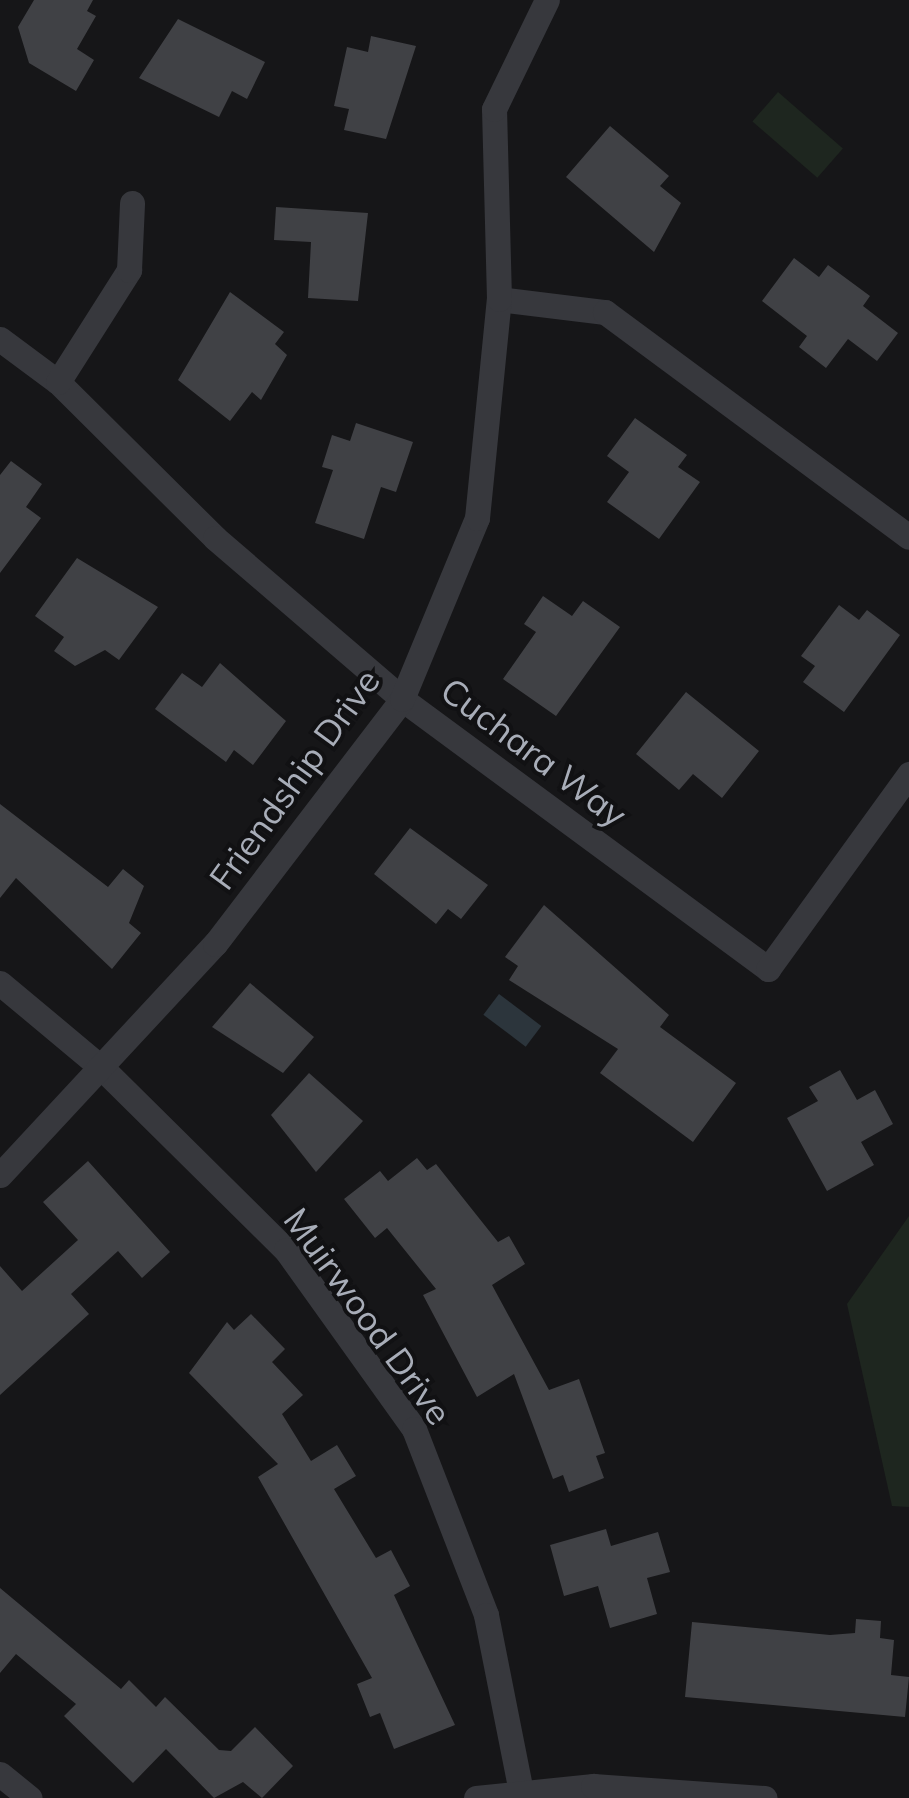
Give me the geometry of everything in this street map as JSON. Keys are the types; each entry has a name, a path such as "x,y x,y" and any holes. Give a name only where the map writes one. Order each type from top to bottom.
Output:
{"street":[{"name":"Friendship Drive","path":"0,1175 104,1070 215,944 402,698 477,518 499,298 494,109 548,0"},
{"path":"58,382 129,270 132,203"},
{"path":"499,298 604,312 909,537"},
{"name":"Cuchara Way","path":"0,340 58,382 215,538 402,698 768,969 909,774"},
{"name":"Muirwood Drive","path":"0,983 104,1070 286,1250 414,1429 486,1615 520,1787"},
{"path":"0,1774 30,1798"},
{"path":"476,1798 520,1787 765,1798"}],"shaded area":[{"path":"778,92 843,148 817,178 752,121"},
{"path":"499,994 541,1026 526,1047 483,1015"},
{"path":"909,1216 909,1507 892,1506 847,1304"}],"building":[{"path":"34,0 93,0 87,11 96,16 77,49 94,60 76,91 29,63 18,27"},
{"path":"178,19 265,62 247,99 232,91 219,117 139,78"},
{"path":"371,36 416,46 386,139 344,130 349,109 334,106 347,47 368,52"},
{"path":"610,126 669,176 660,186 681,203 654,252 566,177"},
{"path":"276,207 368,213 358,301 308,298 311,242 274,240"},
{"path":"794,258 819,277 828,265 870,296 863,306 898,333 877,361 848,339 826,368 799,347 807,336 762,301"},
{"path":"230,292 284,332 275,344 287,355 261,400 252,392 230,421 178,380"},
{"path":"635,418 687,455 678,467 700,482 659,539 607,502 629,472 607,456"},
{"path":"356,423 413,442 396,492 381,487 364,539 315,523 333,470 322,467 332,435 350,441"},
{"path":"11,461 42,484 26,507 41,518 0,573 0,475"},
{"path":"77,558 158,607 119,660 105,650 75,666 54,651 64,637 35,616"},
{"path":"543,596 572,616 583,601 620,627 556,716 503,679 536,632 524,624"},
{"path":"839,605 859,620 867,610 900,635 844,712 803,682 815,666 801,656"},
{"path":"220,663 286,721 253,765 234,750 226,762 155,709 182,673 202,687"},
{"path":"686,692 759,751 722,798 693,774 679,790 636,754"},
{"path":"0,804 108,887 123,869 144,886 129,923 141,933 112,969 16,878 0,898"},
{"path":"410,828 488,885 461,919 448,909 436,924 374,874"},
{"path":"544,905 669,1015 660,1027 736,1083 693,1142 600,1073 618,1049 509,980 518,966 505,957"},
{"path":"250,983 314,1037 283,1073 212,1027"},
{"path":"840,1070 857,1100 875,1090 893,1124 861,1142 874,1165 827,1191 787,1118 818,1101 809,1087"},
{"path":"309,1073 363,1121 316,1172 271,1115"},
{"path":"417,1158 427,1170 436,1164 498,1242 509,1236 525,1264 492,1285 549,1390 579,1379 605,1453 596,1456 604,1478 569,1492 563,1475 553,1479 514,1374 477,1397 423,1295 436,1289 387,1228 375,1238 344,1199 380,1171 388,1181"},
{"path":"88,1161 170,1252 142,1278 118,1251 71,1294 89,1314 0,1395 0,1266 22,1291 78,1240 43,1202"},
{"path":"251,1314 285,1349 272,1362 303,1395 282,1414 311,1461 337,1445 356,1476 334,1489 376,1558 391,1550 410,1586 394,1595 455,1725 394,1749 380,1713 370,1717 357,1684 372,1678 258,1477 278,1464 189,1373 227,1322 234,1330"},
{"path":"606,1529 611,1546 658,1532 670,1572 647,1578 657,1614 610,1628 598,1586 564,1596 550,1545"},
{"path":"0,1588 121,1689 129,1680 156,1707 165,1697 219,1750 231,1751 255,1727 293,1766 262,1798 243,1782 214,1798 166,1749 133,1783 64,1716 76,1704 16,1654 0,1673"},
{"path":"856,1619 881,1621 880,1638 894,1640 891,1675 909,1677 905,1717 685,1697 692,1622 830,1635 855,1633"}]}
